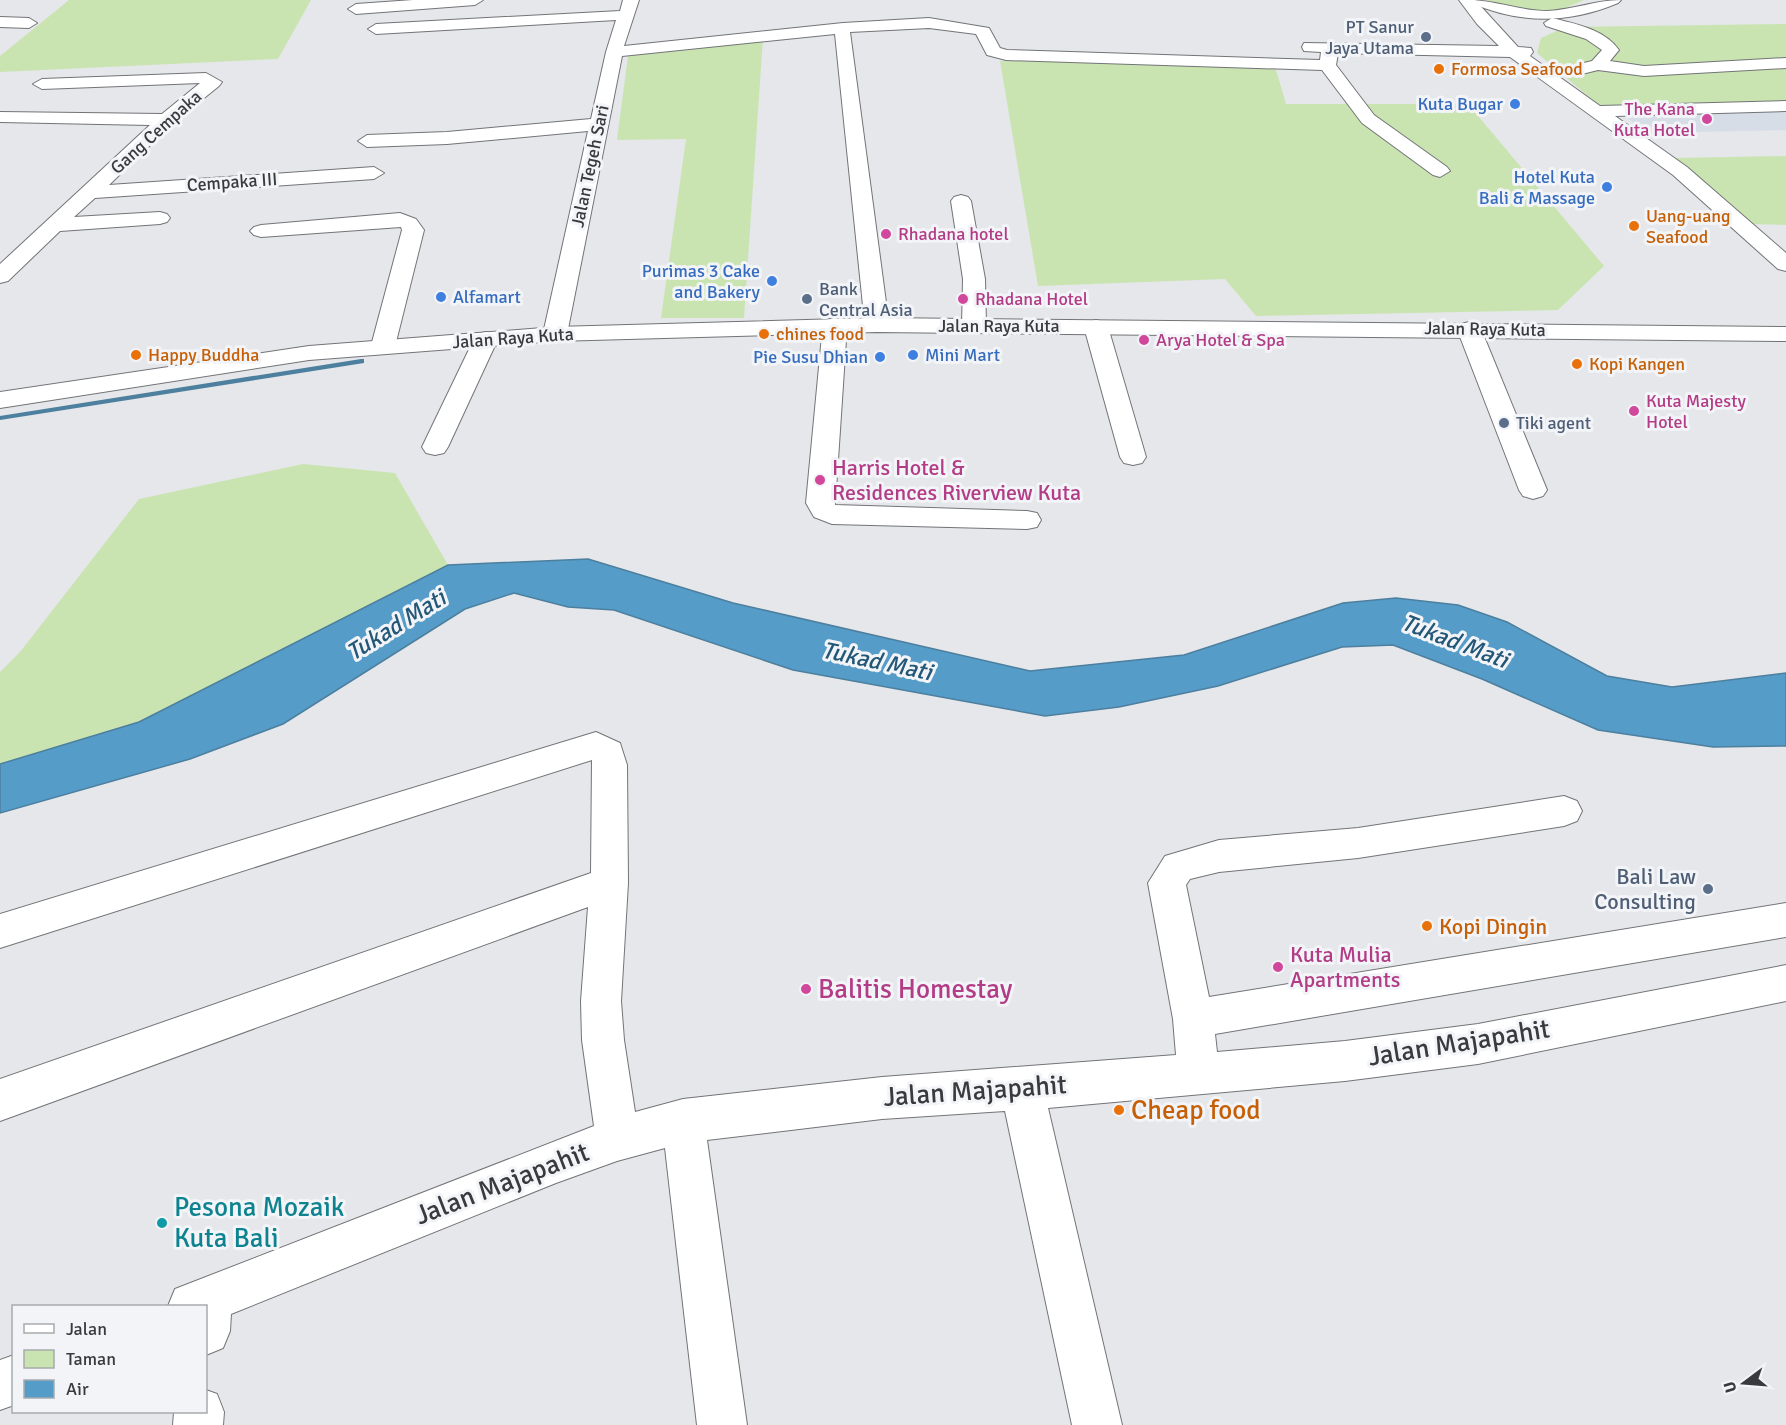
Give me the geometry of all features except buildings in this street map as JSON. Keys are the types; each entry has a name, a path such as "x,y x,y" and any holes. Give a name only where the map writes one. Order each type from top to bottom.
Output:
{"main road":[{"path":"356,9 475,0"},
{"path":"1467,0 1483,21 1520,52 1680,171 1786,264"},
{"path":"1476,0 1526,14 1581,8 1613,0"},
{"path":"376,28 629,8"},
{"name":"Jalan Tegeh Sari","path":"555,334 614,52 629,8"},
{"path":"1520,52 1524,39 1581,8"},
{"path":"0,22 29,23"},
{"path":"614,52 797,31 929,23 983,31 993,51 1006,55 1274,63 1329,56"},
{"path":"1539,29 1589,34 1604,41 1611,50 1598,65"},
{"path":"843,34 878,325"},
{"path":"1140,44 1329,56 1520,52"},
{"path":"1329,56 1368,119 1440,171"},
{"path":"1544,71 1598,65 1644,71 1786,63"},
{"name":"Gang Cempaka","path":"0,276 166,120 212,80 42,84"},
{"path":"1600,111 1786,106"},
{"path":"1624,129 1674,126 1653,109"},
{"path":"0,117 166,120"},
{"path":"367,141 447,138 599,124"},
{"name":"Cempaka III","path":"90,192 374,174"},
{"path":"961,201 974,269 976,299 974,327"},
{"path":"55,225 160,218"},
{"path":"261,231 400,219 409,223 413,230 383,346"},
{"path":"1755,237 1786,236"},
{"path":"835,325 820,503 824,511 832,515 1027,520"},
{"name":"Jalan Raya Kuta","path":"0,400 266,359 383,346 555,334 835,325 1468,329 1786,334"},
{"path":"1096,327 1132,457"},
{"path":"1468,329 1533,490"},
{"path":"435,447 486,339"},
{"path":"0,931 596,745 604,748 610,758 609,883 601,1000 603,1040 617,1139"},
{"path":"1199,1074 1193,1019 1167,883 1178,867 1219,856 1358,843 1564,811"},
{"path":"0,1100 609,883"},
{"path":"1193,1019 1786,920"},
{"name":"Jalan Majapahit","path":"207,1310 556,1161 617,1139 682,1121 882,1098 1199,1074 1478,1044 1786,983"},
{"path":"1022,1089 1097,1425"},
{"path":"682,1121 722,1425"}],"shaded area":[{"name":"The Kana Kuta Hotel","path":"1786,104 1786,130 1645,133 1616,108"}],"green space":[{"path":"69,0 311,0 278,59 0,72 0,56"},
{"path":"1484,0 1584,0 1551,14"},
{"path":"1786,24 1786,104 1602,108 1537,53 1541,38 1565,27"},
{"path":"763,38 744,318 661,318 686,139 617,140 628,56"},
{"path":"1000,61 1274,63 1286,104 1468,104 1604,266 1558,310 1256,316 1225,279 1038,286"},
{"path":"1786,156 1786,225 1748,224 1674,158"},
{"path":"303,464 395,473 448,565 139,722 0,764 0,672 20,652 139,499"}],"water":[{"name":"Tukad Mati","path":"588,559 733,603 1030,671 1184,655 1343,603 1396,598 1458,605 1507,622 1607,676 1672,687 1786,673 1786,746 1713,747 1598,730 1482,679 1393,645 1342,647 1218,686 1119,707 1045,716 793,670 614,610 568,607 514,593 465,609 283,724 190,759 0,813 0,764 139,722 448,565"}],"waterway":[{"path":"0,418 361,361"}],"place":[{"name":"PT Sanur Jaya Utama","path":"1426,37"},
{"name":"Formosa Seafood","path":"1439,69"},
{"name":"Kuta Bugar","path":"1515,104"},
{"name":"The Kana Kuta Hotel","path":"1707,119"},
{"name":"Hotel Kuta Bali & Massage","path":"1607,187"},
{"name":"Uang-uang Seafood","path":"1634,226"},
{"name":"Rhadana hotel","path":"886,234"},
{"name":"Purimas 3 Cake and Bakery","path":"772,281"},
{"name":"Alfamart","path":"441,297"},
{"name":"Bank Central Asia","path":"807,299"},
{"name":"Rhadana Hotel","path":"963,299"},
{"name":"chines food","path":"764,334"},
{"name":"Arya Hotel & Spa","path":"1144,340"},
{"name":"Happy Buddha","path":"136,355"},
{"name":"Mini Mart","path":"913,355"},
{"name":"Pie Susu Dhian","path":"880,357"},
{"name":"Kopi Kangen","path":"1577,364"},
{"name":"Kuta Majesty Hotel","path":"1634,411"},
{"name":"Tiki agent","path":"1504,423"},
{"name":"Harris Hotel & Residences Riverview Kuta","path":"820,480"},
{"name":"Bali Law Consulting","path":"1708,889"},
{"name":"Kopi Dingin","path":"1427,926"},
{"name":"Kuta Mulia Apartments","path":"1278,967"},
{"name":"Balitis Homestay","path":"806,989"},
{"name":"Cheap food","path":"1119,1110"},
{"name":"Pesona Mozaik Kuta Bali","path":"162,1223"}]}
